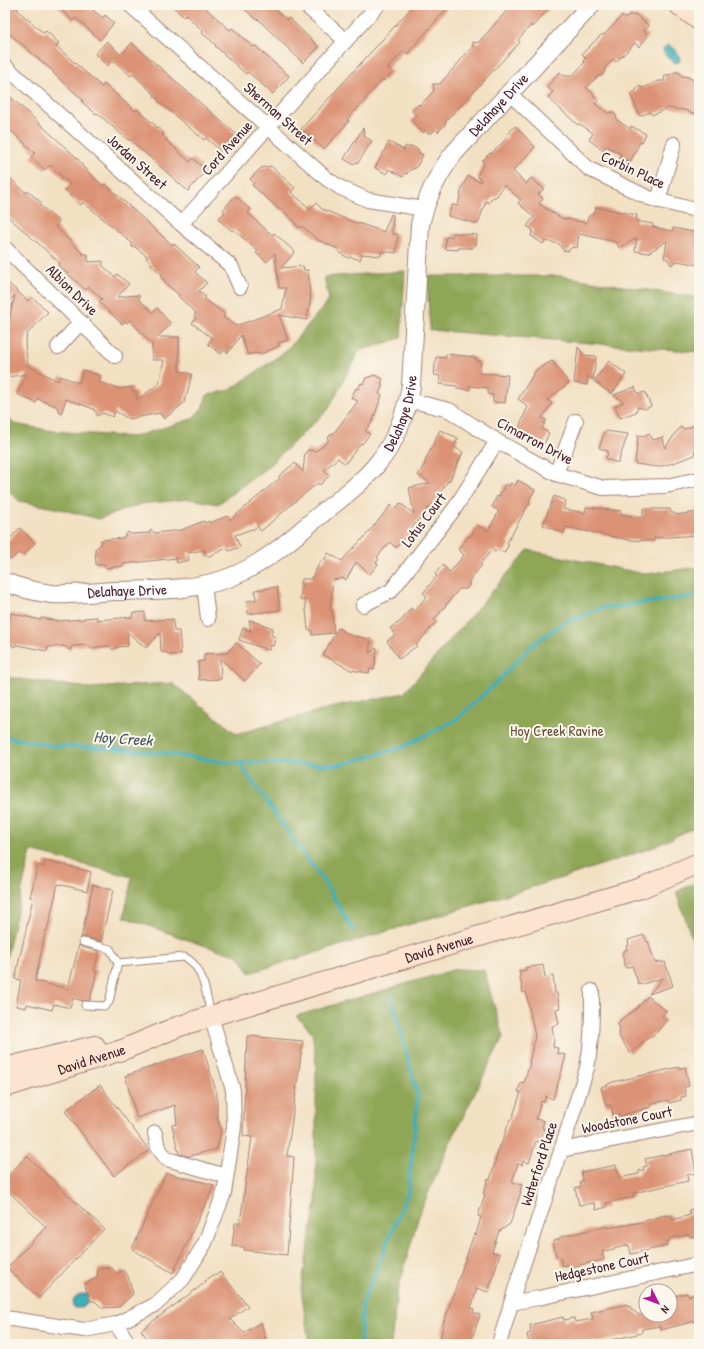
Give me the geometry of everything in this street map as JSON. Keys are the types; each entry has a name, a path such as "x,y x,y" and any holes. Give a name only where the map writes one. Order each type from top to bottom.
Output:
{"main road":[{"path":"679,5 699,20"},
{"name":"David Avenue","path":"5,1068 177,1027 641,888 699,863"},
{"name":"David Avenue","path":"5,1087 125,1050 177,1027"}],"street":[{"name":"Sherman Street","path":"130,5 316,170 341,188 368,200 424,209"},
{"path":"305,5 346,41"},
{"name":"Cord Avenue","path":"182,224 378,5"},
{"name":"Delahaye Drive","path":"5,582 30,590 61,594 168,589 204,584 231,577 262,562 357,484 379,462 387,449 397,432 408,401 411,386 420,225 424,209 431,192 447,162 466,139 591,5"},
{"name":"Jordan Street","path":"5,66 231,266 240,287"},
{"name":"Corbin Place","path":"509,94 589,169 641,195 658,201 699,211"},
{"path":"658,201 674,144"},
{"name":"Albion Drive","path":"5,248 115,356"},
{"path":"58,347 81,322"},
{"name":"Cimarron Drive","path":"408,401 449,410 497,441 556,474 603,488 666,486 699,479"},
{"path":"556,474 576,421"},
{"name":"Lotus Court","path":"363,605 392,591 456,508 497,441"},
{"path":"204,584 208,619"},
{"name":"Waterford Place","path":"499,1344 590,1054 592,991"},
{"path":"5,1318 84,1330 116,1324 155,1305 183,1280 205,1243 224,1193 234,1128 233,1090 212,1016"},
{"name":"Woodstone Court","path":"561,1150 699,1123"},
{"path":"155,1133 158,1148 167,1159 226,1176"},
{"name":"Hedgestone Court","path":"511,1303 699,1264"},
{"path":"116,1324 129,1344"}],"lane":[{"path":"84,942 110,949 118,963 108,1005 85,1005"},
{"path":"118,963 184,957 190,959 200,972 212,1016"}],"green space":[{"path":"405,271 401,338 359,351 328,410 264,470 218,504 190,499 141,504 99,519 19,501 5,487 5,415 14,424 53,431 133,437 192,419 202,408 207,395 230,390 286,351 329,300 324,277"},
{"path":"427,276 561,276 699,298 699,352 430,330"},
{"name":"Hoy Creek Ravine","path":"528,550 645,574 699,567 699,825 652,848 565,877 250,973 239,956 199,944 124,917 132,877 31,851 5,963 5,677 89,688 172,683 237,734 330,708 404,693"},
{"path":"699,881 699,959 676,892"},
{"path":"456,969 484,970 503,1037 448,1147 419,1215 397,1294 391,1344 309,1344 301,1288 316,1202 316,1063 312,1032 296,1016"}],"water":[{"path":"667,45 676,51 680,61 675,63 666,56 663,49"},
{"path":"80,1294 88,1294 87,1303 81,1308 75,1308 72,1305 74,1299"}],"building":[{"path":"5,5 21,5 17,10 40,30 44,33 46,31 59,43 56,46 102,87 104,84 135,111 137,109 164,133 162,135 167,139 166,140 190,162 193,158 206,171 188,191 129,139 128,140 82,102 83,100 53,73 54,72 5,30"},
{"path":"56,5 86,5 103,18 105,15 114,23 100,40 80,21 75,18 73,21"},
{"path":"171,5 202,5 230,30 232,28 253,47 255,46 289,76 273,94 248,72 246,74 215,46 216,45 202,33 203,31 186,15 184,17"},
{"path":"240,5 270,5 287,20 289,18 319,47 303,63 258,19 257,20"},
{"path":"414,5 450,5 407,54 403,51 388,68 392,72 384,81 383,79 365,99 347,120 349,121 324,149 301,129"},
{"path":"512,5 552,5 532,27 531,25 518,40 520,42 445,122 446,123 438,132 435,129 432,133 428,133 425,130 424,133 411,121 416,115 412,111 434,91 433,84 440,84 473,46 473,42 478,43"},
{"path":"630,14 633,16 635,14 649,26 644,31 648,36 639,47 635,43 616,62 613,59 605,68 604,73 598,76 586,88 594,94 594,97 598,100 595,104 608,113 613,112 616,115 617,120 630,129 631,126 646,134 642,142 640,142 630,162 619,157 621,154 606,146 603,150 589,140 593,133 580,124 578,125 548,98 553,92 547,87 560,72 564,76 572,76 585,62 583,61 586,58 582,54 602,34 604,35 622,16 626,19"},
{"path":"107,41 121,55 132,43 238,136 223,153 206,138 204,140 158,101 159,100 154,96 155,95 133,74 131,76 113,60 107,66 95,54"},
{"path":"675,72 679,72 682,76 689,77 699,82 699,115 684,110 668,108 652,115 650,112 640,116 630,94 636,91 638,86 643,88 659,81 664,81 665,75 670,75"},
{"path":"5,92 77,158 82,166 103,186 105,184 172,245 173,243 199,267 195,272 207,283 199,291 206,297 204,299 225,314 223,317 236,326 282,309 286,288 279,288 275,253 267,262 256,253 258,251 234,230 232,231 218,219 225,212 223,210 235,196 251,210 248,213 272,235 274,233 295,252 281,268 303,266 304,270 308,270 311,296 307,320 279,315 288,340 278,343 279,346 261,354 254,353 248,355 241,335 228,353 224,350 221,354 208,344 212,338 192,323 196,318 194,317 196,313 165,283 166,282 161,277 163,275 151,265 152,264 146,258 147,256 135,247 132,247 132,243 83,202 81,205 70,196 65,190 70,184 50,165 45,170 31,157 35,153 5,125"},
{"path":"515,126 535,147 513,171 526,184 531,178 544,189 538,194 543,199 539,204 561,218 587,223 588,217 595,212 596,207 637,215 636,221 653,224 653,227 672,231 673,228 699,233 699,265 677,261 671,265 668,259 664,258 667,241 648,253 635,251 637,238 619,248 617,243 612,241 579,234 577,248 572,247 568,251 563,250 559,244 545,241 543,244 531,236 533,230 527,226 534,217 518,203 521,200 504,185 497,196 492,198 489,203 486,201 478,224 448,216 452,205 458,206 462,187 468,176 480,182 481,180 477,176 484,163 482,161 508,137 507,135"},
{"path":"363,128 365,137 372,141 358,163 356,162 354,165 344,159"},
{"path":"389,142 404,150 406,146 410,148 411,146 419,150 418,152 423,155 416,168 409,170 403,177 389,169 387,174 375,168"},
{"path":"271,166 295,188 291,192 310,209 316,203 322,209 358,224 384,232 391,214 393,215 392,234 398,234 396,253 381,251 381,256 362,254 360,260 351,257 349,258 339,253 340,250 318,240 303,227 299,227 281,209 280,210 252,185 254,183 250,179 261,168"},
{"path":"5,173 26,193 28,191 42,203 40,205 59,222 55,226 83,254 88,254 88,262 103,261 103,266 115,277 117,274 129,284 117,297 139,295 139,300 153,312 157,308 171,324 157,337 179,337 179,371 192,374 184,403 164,419 160,413 129,419 115,411 113,417 103,413 97,416 96,411 93,410 94,409 66,399 61,414 56,406 38,399 36,403 17,394 27,374 7,377 5,366 5,335 15,295 5,305 5,280 28,301 32,297 48,312 27,334 25,345 28,366 58,381 60,376 79,383 83,370 101,376 99,382 120,389 132,387 133,392 136,392 137,400 159,384 164,360 152,360 152,344 130,320 127,323 125,321 122,324 99,302 102,299 89,287 86,290 58,265 60,263 5,214"},
{"path":"453,233 477,235 476,245 473,245 473,248 458,248 458,250 445,249 446,237 452,237"},
{"path":"578,347 584,355 596,356 593,380 588,376 587,385 574,383"},
{"path":"446,354 474,357 477,359 476,361 481,361 479,373 508,375 505,403 493,402 493,395 488,394 488,388 470,386 469,390 457,388 457,386 439,384 440,376 434,375 436,357 446,358"},
{"path":"552,361 569,383 547,400 552,403 542,418 546,420 542,429 549,433 544,444 517,432 528,406 518,399 536,370"},
{"path":"609,361 626,374 612,394 594,381"},
{"path":"375,375 383,379 381,384 383,385 379,394 382,395 372,422 365,431 370,434 345,464 338,458 324,470 329,476 320,485 318,483 261,531 257,526 253,530 252,529 235,535 240,547 229,551 227,548 207,557 204,550 187,553 189,560 177,563 176,558 123,564 123,566 105,568 105,564 96,565 95,549 101,544 101,540 123,538 128,532 131,534 150,533 151,530 155,533 181,530 204,521 205,523 209,521 209,523 228,516 230,520 280,478 279,476 295,463 303,472 305,453 308,450 316,451 328,442 328,438 331,434 333,434 358,401 351,398 356,388 358,389 361,383 363,384 366,378"},
{"path":"635,387 638,394 645,392 651,406 645,409 638,407 636,412 620,418 615,406 624,402 614,395"},
{"path":"699,424 699,444 694,445 696,450 694,451 695,455 658,467 635,464 638,435 644,436 649,433 653,440 663,437 665,448 680,427 684,429"},
{"path":"440,430 458,438 454,447 463,452 449,482 448,481 438,496 439,497 429,509 428,508 396,548 390,542 377,557 379,559 376,563 378,564 370,574 356,562 346,580 343,578 333,580 330,610 332,610 334,633 312,635 312,630 308,630 305,600 300,600 302,579 311,579 321,561 323,562 328,553 342,561 362,540 391,505 396,509 400,503 414,514 409,488 430,483 418,475 426,462 425,461"},
{"path":"605,431 628,434 618,463 606,459 608,451 599,448"},
{"path":"518,480 535,490 529,500 530,505 528,505 507,543 509,544 504,553 497,549 495,552 492,550 480,564 482,565 469,581 469,586 466,589 459,589 434,620 436,622 416,645 417,646 399,659 387,641 395,635 390,628 401,621 411,608 414,611 427,596 423,593 437,576 435,574 442,565 450,572 464,555 458,549 469,536 470,537 477,525 488,531 499,511 492,507 497,496 499,497 505,484 509,486 511,483 515,486"},
{"path":"554,496 566,501 563,509 585,513 586,507 621,511 620,514 643,518 643,509 670,509 671,513 674,513 675,515 699,512 699,535 654,538 654,541 629,540 566,527 564,533 543,525"},
{"path":"20,528 35,543 23,556 18,553 11,560 5,554 5,544"},
{"path":"277,587 280,610 248,614 247,601 256,600 255,590"},
{"path":"145,612 145,621 174,619 174,631 179,631 181,654 169,655 166,652 161,652 160,633 146,648 127,632 128,646 117,647 113,650 109,646 91,648 87,645 72,646 70,650 64,646 48,647 47,651 17,645 13,647 12,644 5,642 5,622 9,623 11,613 40,620 41,618 58,621 97,617 97,620 133,617 132,613"},
{"path":"249,620 273,628 271,635 276,637 273,646 271,645 269,650 239,640 243,628 251,631"},
{"path":"338,628 352,636 371,639 369,653 377,648 374,670 370,669 369,673 351,670 323,655"},
{"path":"236,643 260,664 245,681 220,658 221,679 199,680 198,662 204,661 204,654 227,653"},
{"path":"45,861 91,872 87,891 58,884 35,981 68,989 79,945 99,951 94,971 97,971 90,1000 83,1001 73,998 70,1008 54,1004 52,1010 27,1004 26,1008 16,1006 21,980 15,979 33,898 30,897 38,865 44,867"},
{"path":"93,885 113,890 101,941 84,937 81,938"},
{"path":"644,935 647,942 648,941 655,963 661,961 662,963 665,962 673,986 649,994 663,978 639,985 632,966 626,968 622,954 624,953 624,950 627,950 626,946 629,945 628,940"},
{"path":"543,965 545,977 553,976 555,993 557,993 560,1008 556,1009 559,1024 552,1026 554,1039 553,1047 558,1048 557,1053 566,1055 562,1070 553,1099 546,1096 544,1102 541,1101 536,1119 544,1121 542,1128 544,1128 540,1142 536,1141 529,1163 523,1161 522,1165 518,1164 512,1182 522,1185 521,1192 510,1224 499,1231 492,1252 500,1254 488,1292 477,1288 471,1308 474,1309 473,1312 480,1315 470,1344 440,1344 443,1325 474,1234 476,1235 481,1217 478,1216 485,1194 483,1193 488,1179 490,1180 500,1145 510,1119 512,1119 521,1092 518,1092 521,1082 524,1083 530,1063 535,1036 526,992 523,993 519,971 526,970 525,968"},
{"path":"648,996 666,1011 662,1016 666,1021 656,1033 641,1043 643,1044 630,1053 619,1036 620,1027 617,1024 636,1009"},
{"path":"247,1036 303,1041 287,1156 294,1157 287,1255 244,1250 244,1247 232,1246 235,1223 240,1223 252,1137 243,1136"},
{"path":"203,1049 217,1094 217,1116 221,1129 217,1149 189,1156 179,1154 172,1125 177,1124 175,1105 137,1118 125,1076"},
{"path":"679,1067 679,1069 685,1067 689,1086 684,1087 686,1096 681,1097 681,1100 669,1103 668,1100 650,1104 651,1107 620,1116 619,1113 613,1115 611,1105 606,1106 601,1087 613,1082"},
{"path":"100,1085 149,1150 114,1176 65,1111"},
{"path":"692,1149 696,1173 687,1175 688,1181 633,1193 634,1197 606,1203 607,1207 596,1210 595,1203 579,1205 575,1188 581,1186 580,1181 583,1181 581,1172 616,1165 619,1178 639,1174 639,1171 644,1170 643,1167 647,1166 645,1159"},
{"path":"27,1156 104,1229 39,1298 7,1268 46,1227 5,1188 5,1179"},
{"path":"166,1173 214,1185 173,1273 132,1249"},
{"path":"699,1207 699,1237 690,1237 689,1234 671,1238 668,1240 669,1242 666,1243 667,1246 631,1254 629,1245 602,1252 604,1260 569,1267 568,1265 562,1266 560,1257 557,1258 553,1241 563,1236 608,1226 608,1228 637,1223 665,1215 671,1215 672,1220 690,1215 689,1210"},
{"path":"112,1268 117,1274 123,1270 128,1276 133,1294 119,1307 102,1308 95,1301 91,1301 84,1284 97,1278 98,1269"},
{"path":"220,1272 248,1306 230,1319 244,1333 261,1322 267,1344 151,1344 141,1330 206,1282 205,1281 213,1275 215,1276"},
{"path":"687,1293 688,1296 699,1294 699,1320 661,1330 660,1326 642,1329 642,1333 596,1343 595,1341 583,1344 529,1344 527,1334 531,1333 530,1325 563,1317 564,1320 574,1318 575,1322 593,1319 591,1312 627,1304 627,1307 630,1306 631,1309 638,1314 638,1323 678,1323 678,1295"}],"waterway":[{"name":"Hoy Creek","path":"5,737 55,746 107,748 162,753 225,762 339,765 403,747 457,719 498,681 531,646 563,623 602,608 699,596"},
{"path":"239,763 326,885 353,930"},
{"path":"360,1344 362,1305 408,1192 418,1096 391,995"}]}
